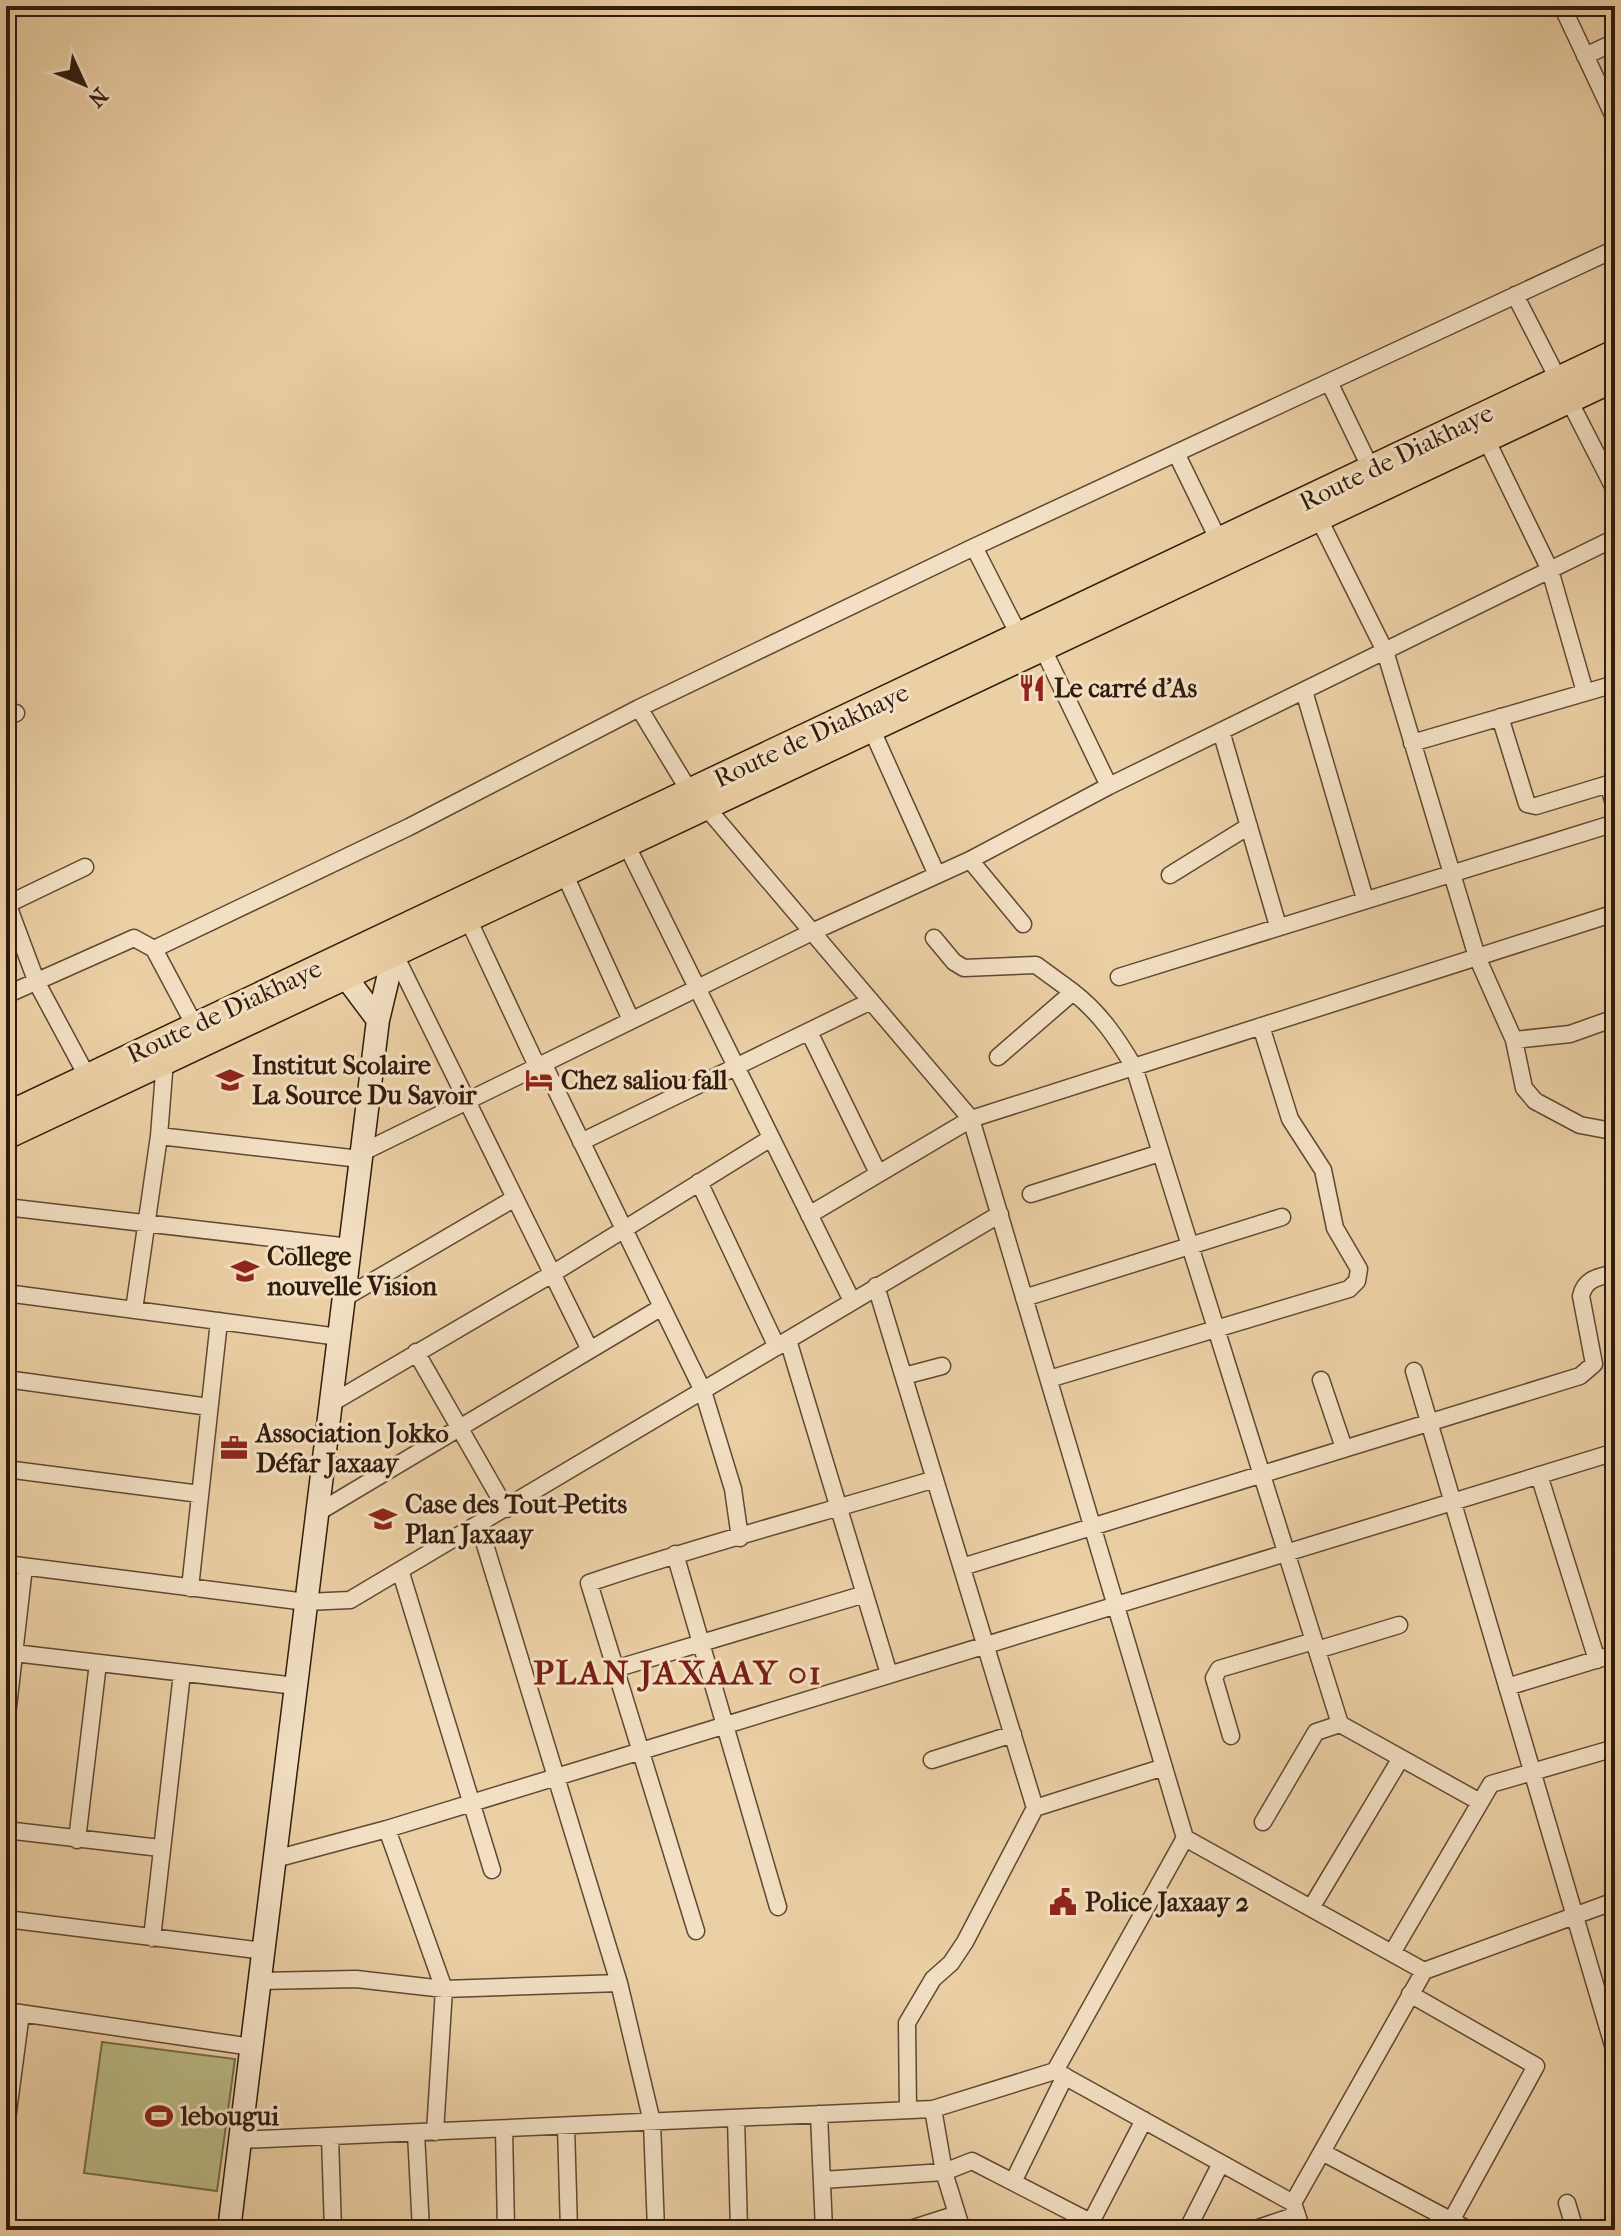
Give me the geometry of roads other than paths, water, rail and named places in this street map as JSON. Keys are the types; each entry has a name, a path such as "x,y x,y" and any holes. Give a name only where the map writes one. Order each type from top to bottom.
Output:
{"main road":[{"name":"Route de Diakhaye","path":"6,1136 165,1060 391,943 1031,642 1318,517 1486,439 1615,353"},
{"name":"Route de Diakhaye","path":"391,943 468,919 626,844 698,799 871,728 1220,543 1371,469 1563,389 1615,378"},
{"name":"Route de Diakhaye","path":"6,1116 195,1026 341,967"}],"street":[{"path":"1562,6 1615,119"},
{"path":"1585,56 1615,42"},
{"path":"154,949 409,827 639,708 974,547 1615,249"},
{"path":"1515,295 1615,490"},
{"path":"1329,382 1371,469"},
{"path":"1486,439 1550,570 1585,692"},
{"path":"1176,453 1220,543"},
{"path":"1318,517 1385,651 1477,957 1514,1040 1524,1088 1535,1101 1580,1125 1612,1131 1615,1136"},
{"path":"159,1136 361,1156 468,1100 812,932 970,860 1109,786 1615,538"},
{"path":"974,547 1031,642 1109,786"},
{"path":"1412,743 1615,684"},
{"path":"1304,691 1365,899"},
{"path":"639,708 698,799 971,1119 1185,1838 1060,2074 1013,2182"},
{"path":"1500,717 1527,804 1536,806 1612,783 1615,807"},
{"path":"871,728 937,875"},
{"path":"1221,731 1278,926"},
{"path":"1119,977 1615,823"},
{"path":"1170,875 1249,826"},
{"path":"626,844 852,1301"},
{"path":"970,860 1023,924"},
{"path":"85,867 7,903 37,983 87,1076"},
{"path":"564,873 631,1020"},
{"path":"809,1215 971,1119 1615,913"},
{"path":"468,919 703,1391 730,1477 740,1538"},
{"path":"6,995 134,938 154,949 195,1026"},
{"path":"934,938 954,962 964,968 1036,965 1093,1007 1134,1067 1340,1724 1480,1802"},
{"path":"229,2230 378,1020 391,943"},
{"path":"391,943 590,1350"},
{"path":"341,967 378,1020"},
{"path":"998,1057 1073,992"},
{"path":"581,1142 871,1001"},
{"path":"1514,1040 1570,1034 1615,1018"},
{"path":"1049,1379 1349,1289 1357,1281 1359,1269 1335,1228 1323,1170 1290,1119 1261,1026"},
{"path":"809,1032 878,1173"},
{"path":"134,1310 159,1136 165,1060"},
{"path":"330,1404 552,1274 771,1138"},
{"path":"1031,1194 1160,1153"},
{"path":"699,1182 782,1343 839,1508 889,1674"},
{"path":"344,1298 515,1198"},
{"path":"6,1207 350,1247"},
{"path":"6,1564 306,1602 350,1600 401,1573 1000,1214"},
{"path":"1024,1298 1282,1217"},
{"path":"962,1567 1588,1371 1594,1357 1581,1296 1583,1286 1591,1279 1615,1273"},
{"path":"876,1286 1035,1808 965,1942 951,1963 933,1979 907,2023 908,2110"},
{"path":"6,1293 339,1337"},
{"path":"317,1513 662,1307"},
{"path":"190,1588 219,1321"},
{"path":"416,1352 506,1509"},
{"path":"904,1376 942,1366"},
{"path":"1414,1371 1574,1913 1608,1999 1615,2052"},
{"path":"6,1379 209,1407"},
{"path":"1321,1380 1344,1448"},
{"path":"275,1859 387,1829 1615,1452"},
{"path":"6,1469 200,1494"},
{"path":"1539,1475 1597,1660"},
{"path":"696,1931 643,1749 589,1583 675,1554 740,1538 935,1479"},
{"path":"479,1525 619,1983 652,2122 656,2230"},
{"path":"675,1554 778,1907"},
{"path":"6,1724 24,1567"},
{"path":"401,1573 492,1870"},
{"path":"618,1668 865,1594"},
{"path":"1231,1736 1214,1678 1219,1669 1399,1625"},
{"path":"14,1653 296,1686"},
{"path":"1507,1687 1615,1654"},
{"path":"77,1840 98,1663"},
{"path":"152,1938 182,1673"},
{"path":"1263,1822 1316,1732 1340,1724"},
{"path":"932,1760 1013,1734"},
{"path":"1392,1953 1491,1784 1615,1748"},
{"path":"1311,1908 1401,1758"},
{"path":"1035,1808 1164,1767"},
{"path":"387,1829 444,1989 435,2132"},
{"path":"6,1830 160,1848"},
{"path":"1185,1838 1424,1971"},
{"path":"1297,2216 1322,2152 1424,1971 1574,1913 1615,1901"},
{"path":"6,1919 264,1951"},
{"path":"260,1981 356,1979 444,1989 619,1983"},
{"path":"1410,1994 1536,2066 1451,2221"},
{"path":"6,2127 14,2012 252,2047"},
{"path":"240,2140 933,2109 1060,2074 1221,2163 1297,2216"},
{"path":"907,2230 959,2222 944,2172 933,2109"},
{"path":"819,2114 824,2230"},
{"path":"736,2118 739,2230"},
{"path":"822,2180 944,2172 972,2161 1098,2226 1144,2120"},
{"path":"566,2126 569,2230"},
{"path":"504,2129 506,2230"},
{"path":"416,2133 421,2230"},
{"path":"330,2137 333,2230"},
{"path":"1322,2152 1469,2230"},
{"path":"1187,2230 1221,2163"},
{"path":"1567,2203 1575,2230"},
{"path":"1252,2230 1297,2216"}],"place":[{"name":"Le carré d'As","path":"1032,688"},
{"name":"Institut Scolaire La Source Du Savoir","path":"230,1080"},
{"name":"Chez saliou fall","path":"539,1080"},
{"name":"College nouvelle Vision","path":"245,1271"},
{"name":"Association Jokko Défar Jaxaay","path":"234,1448"},
{"name":"Case des Tout-Petits Plan Jaxaay","path":"383,1519"},
{"name":"Police Jaxaay 2","path":"1063,1902"},
{"name":"lebougui","path":"159,2116"}],"district":[{"name":"PLAN JAXAAY 01","path":"678,1672"}]}
